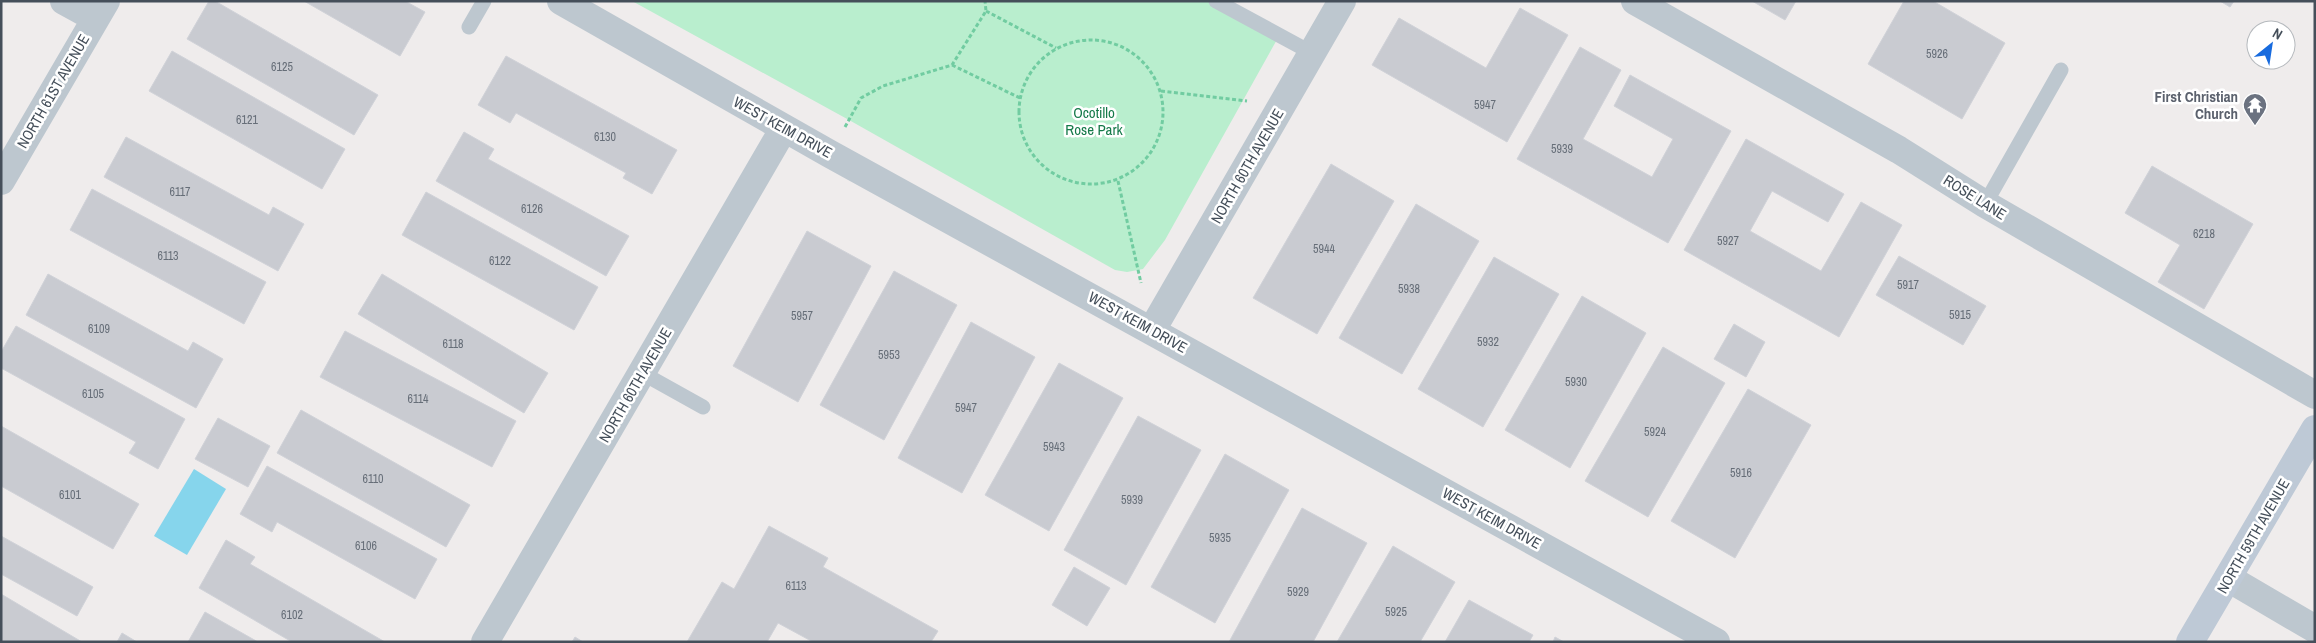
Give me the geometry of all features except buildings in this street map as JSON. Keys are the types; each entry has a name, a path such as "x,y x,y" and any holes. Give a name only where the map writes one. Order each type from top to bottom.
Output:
{"main road":[{"name":"NORTH 59TH AVENUE","path":"2190,642 2315,429"}],"street":[{"path":"64,1 100,10"},
{"name":"WEST KEIM DRIVE","path":"560,1 830,154 1716,642"},
{"name":"NORTH 60TH AVENUE","path":"1152,330 1342,1"},
{"name":"ROSE LANE","path":"1635,1 1899,150 1985,204 2315,395"},
{"name":"NORTH 61ST AVENUE","path":"1,181 100,10"},
{"name":"NORTH 60TH AVENUE","path":"485,642 784,128"},
{"path":"2228,578 2315,628"}],"lane":[{"path":"469,27 484,1"},
{"path":"1216,1 1312,53"},
{"path":"1985,204 2061,70"},
{"path":"642,373 703,407"}],"path":[{"path":"952,66 986,11 985,1"},
{"path":"986,11 1056,48"},
{"path":"1096,39 1120,45 1150,68 1161,91 1164,117 1158,141 1144,162 1118,181 1082,184 1058,177 1036,160 1023,138 1018,113 1022,88 1030,70 1048,52 1071,42 1096,39"},
{"path":"830,154 861,98 883,86 952,66 1020,98"},
{"path":"1161,91 1282,105"},
{"path":"1118,181 1152,330"}],"green space":[{"name":"Ocotillo Rose Park","path":"632,1 1216,1 1279,36 1165,240 1143,269 1127,272 1115,270 849,120"}],"water":[{"path":"194,469 226,489 187,555 154,536"}],"place":[{"name":"First Christian Church","path":"2255,126"}]}
